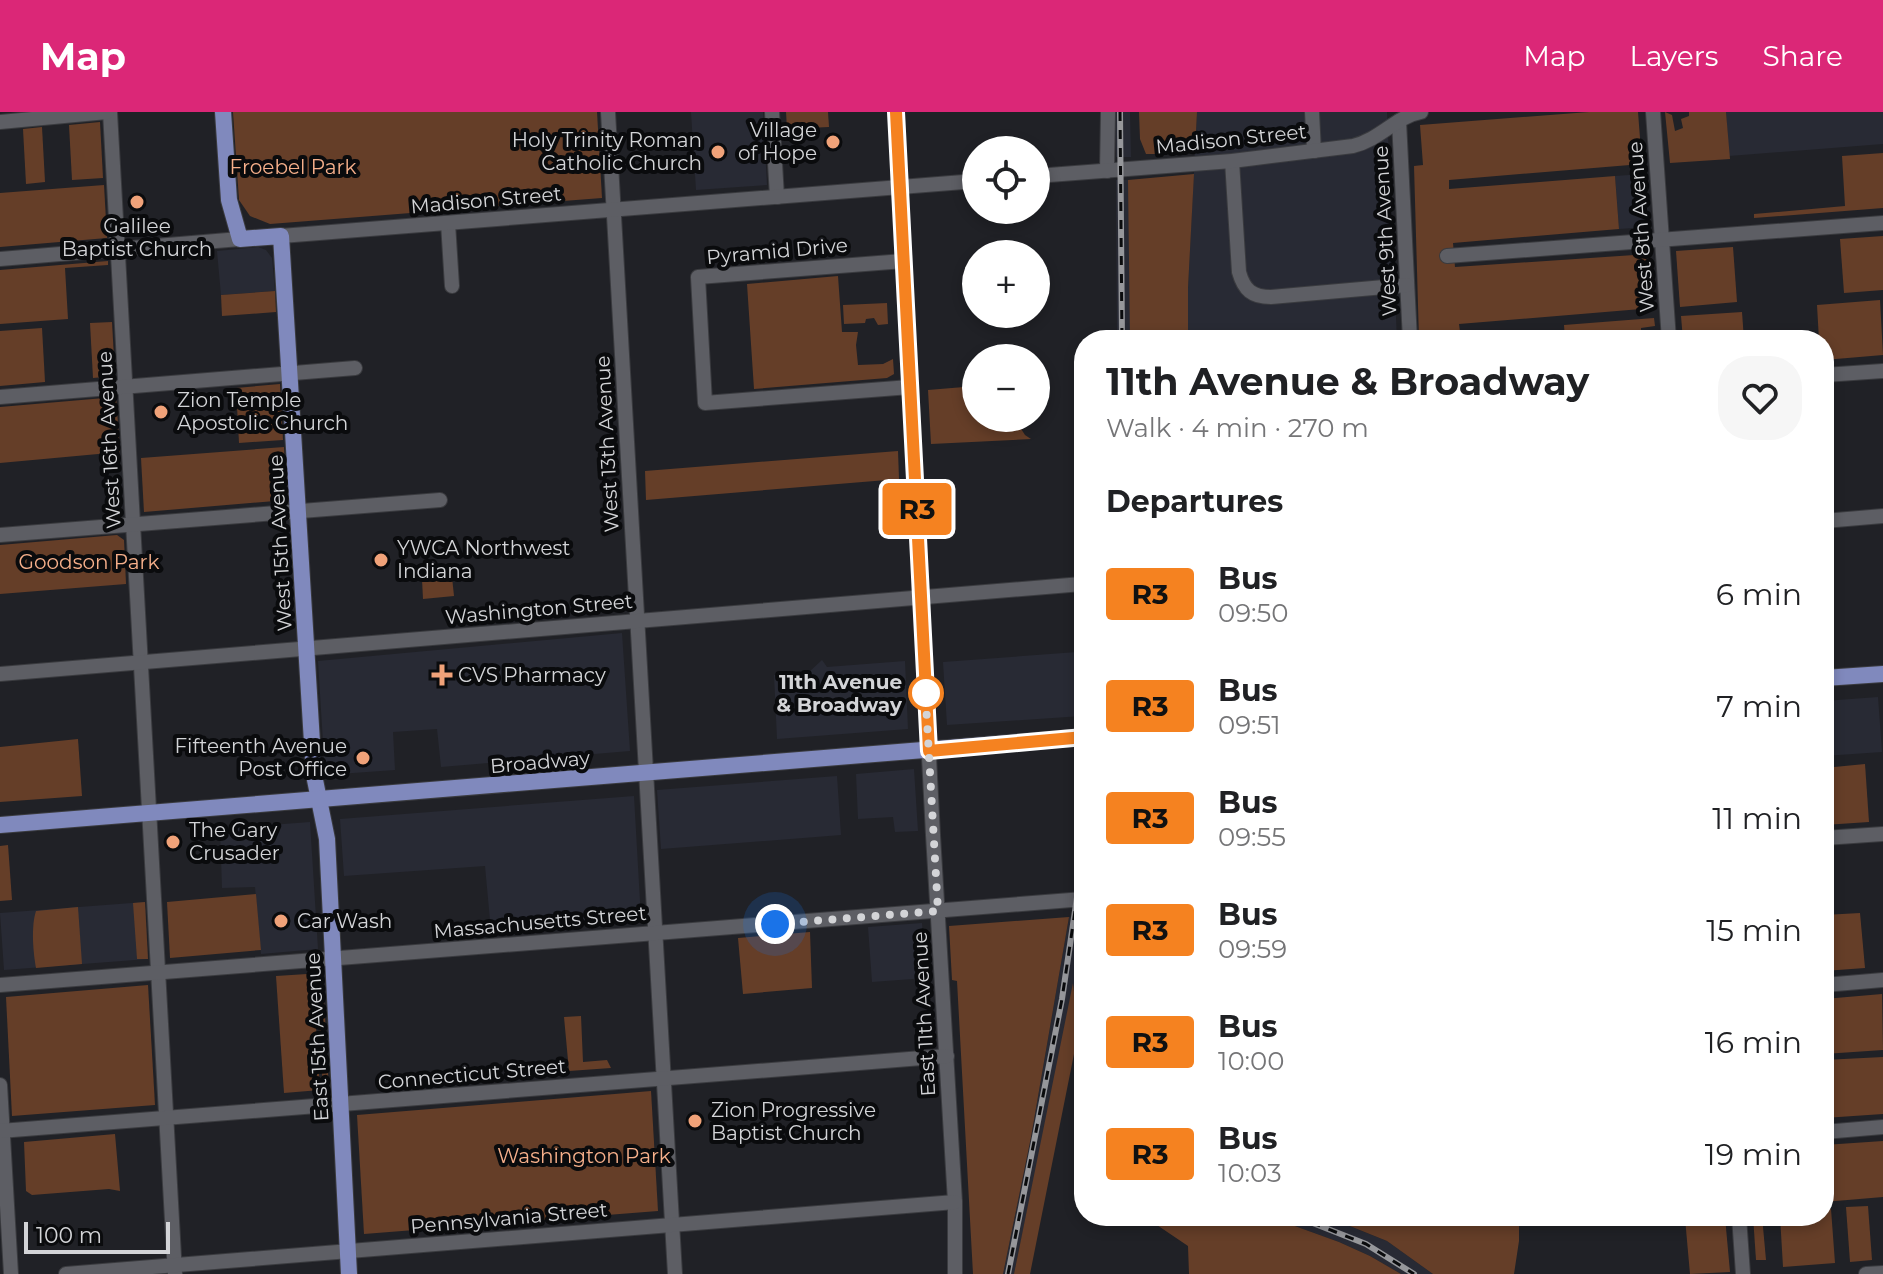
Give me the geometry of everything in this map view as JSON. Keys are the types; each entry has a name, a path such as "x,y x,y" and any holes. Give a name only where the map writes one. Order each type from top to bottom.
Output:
{"main road":[{"path":"223,112 229,200 240,239"},
{"name":"Madison Street","path":"240,239 281,236"},
{"name":"West 15th Avenue","path":"281,236 314,775 320,799"},
{"path":"1834,677 1883,674"},
{"name":"Broadway","path":"0,825 1074,738"},
{"name":"East 15th Avenue","path":"320,799 327,835 349,1274"}],"street":[{"path":"0,122 108,112"},
{"name":"West 16th Avenue","path":"108,112 175,1270"},
{"name":"West 13th Avenue","path":"608,112 675,1274"},
{"path":"772,112 777,197"},
{"name":"East 11th Avenue","path":"896,112 955,1202 955,1274"},
{"path":"1107,171 1108,112"},
{"path":"1312,112 1314,151"},
{"name":"Madison Street","path":"1050,175 1232,161 1370,142 1399,121 1421,112"},
{"name":"West 8th Avenue","path":"1653,112 1668,330"},
{"name":"West 9th Avenue","path":"1399,121 1409,330"},
{"path":"1232,161 1239,272 1252,294 1265,297 1407,285"},
{"name":"Madison Street","path":"281,236 962,182"},
{"path":"448,223 452,286"},
{"path":"1447,256 1883,223"},
{"name":"Madison Street","path":"0,259 240,239"},
{"name":"Pyramid Drive","path":"904,261 698,277 705,403 910,387"},
{"path":"0,397 355,368"},
{"path":"1834,374 1883,371"},
{"path":"0,535 440,500"},
{"path":"1834,520 1883,516"},
{"name":"Washington Street","path":"0,674 1074,585"},
{"path":"1834,837 1883,834"},
{"name":"Massachusetts Street","path":"0,985 1074,900"},
{"path":"1834,984 1883,980"},
{"name":"Connecticut Street","path":"1,1131 947,1056"},
{"path":"0,1085 11,1274"},
{"path":"1834,1131 1883,1127"},
{"name":"Pennsylvania Street","path":"66,1274 175,1270 348,1251 955,1202"},
{"path":"1740,1226 1743,1274"},
{"path":"1866,1274 1883,1273"}],"shaded area":[{"path":"691,112 763,112 767,185 696,190"},
{"path":"1115,112 1130,112 1131,157 1116,157"},
{"path":"1197,112 1387,112 1397,330 1188,330"},
{"path":"1726,112 1883,112 1883,144 1729,156"},
{"path":"1643,174 1647,227 1619,229 1615,176"},
{"path":"1116,180 1130,180 1130,330 1117,330"},
{"path":"258,247 266,250 272,258 275,291 221,295 217,251"},
{"path":"622,633 630,751 441,767 437,729 393,732 395,770 325,775 318,661"},
{"path":"1074,652 1074,717 947,725 943,662"},
{"path":"822,660 827,667 905,661 908,729 777,739 774,675 808,673"},
{"path":"1878,697 1882,752 1834,755 1834,700"},
{"path":"914,769 918,831 895,832 893,817 858,819 856,774"},
{"path":"837,776 841,835 661,849 657,790"},
{"path":"634,796 641,919 491,931 485,866 344,876 340,819"},
{"path":"310,822 318,949 261,954 255,887 222,888 220,829"},
{"path":"145,902 148,959 4,970 0,913"},
{"path":"1074,916 1074,989 1014,1274 1003,1274 1031,1137 1069,917"},
{"path":"922,923 926,978 872,982 868,927"},
{"path":"1295,1226 1350,1226 1387,1241 1433,1274 1401,1274 1339,1242"}],"green space":[{"name":"Froebel Park","path":"233,112 597,112 602,198 270,224 250,216 239,200"},
{"path":"786,112 828,112 829,127 787,129"},
{"path":"1139,112 1197,112 1195,151 1146,154 1140,139"},
{"path":"1589,112 1638,112 1642,164 1449,180 1449,189 1615,176 1619,229 1453,243 1455,267 1649,254 1653,308 1459,324 1460,330 1419,330 1414,166 1423,165 1420,125"},
{"path":"1665,112 1672,115 1675,131 1683,128 1681,119 1689,116 1689,112 1726,112 1730,159 1670,163"},
{"path":"100,122 103,178 72,180 69,125"},
{"path":"42,127 45,182 26,184 23,129"},
{"path":"1883,153 1883,208 1754,218 1754,214 1845,206 1842,156"},
{"path":"1194,174 1188,330 1130,330 1128,180"},
{"path":"104,185 107,238 0,247 0,193"},
{"path":"1883,236 1883,290 1844,293 1840,239"},
{"path":"1733,247 1737,302 1680,307 1676,251"},
{"path":"108,261 108,265 65,268 68,319 0,324 0,270"},
{"path":"838,276 842,332 858,332 858,365 883,364 893,359 894,374 887,378 754,389 747,284"},
{"path":"275,291 276,312 222,316 221,295"},
{"path":"1880,300 1883,355 1834,359 1834,330 1818,330 1817,305"},
{"path":"887,303 888,324 878,325 874,318 866,319 865,323 844,324 843,305"},
{"path":"1742,312 1743,330 1682,330 1681,316"},
{"path":"1654,318 1655,326 1641,330 1564,330 1564,325"},
{"path":"112,322 115,376 93,378 90,323"},
{"path":"42,328 45,382 0,386 0,331"},
{"path":"280,384 283,440 239,443 236,388"},
{"path":"962,387 962,432 1023,432 1031,439 931,444 928,390"},
{"path":"116,397 120,452 0,463 0,407"},
{"path":"284,447 287,500 144,512 141,458"},
{"path":"898,451 899,479 646,500 645,471"},
{"name":"Goodson Park","path":"117,535 124,540 126,584 0,594 0,545"},
{"path":"452,577 454,596 423,599 422,579"},
{"path":"78,739 82,796 0,802 0,747"},
{"path":"1865,764 1869,822 1834,824 1834,767"},
{"path":"8,845 12,900 0,901 0,846"},
{"path":"256,894 261,950 170,958 167,902"},
{"path":"145,902 148,959 137,959 133,903"},
{"path":"78,907 82,964 36,968 33,924 36,911"},
{"path":"1860,913 1865,968 1834,970 1834,914"},
{"path":"1069,917 1031,1137 1003,1274 973,1274 957,981 952,980 949,926"},
{"path":"810,932 812,988 743,994 738,938"},
{"path":"307,974 313,980 320,1090 284,1093 276,976"},
{"path":"1073,983 1074,1054 1030,1274 1014,1274"},
{"path":"148,985 155,1105 12,1116 6,997"},
{"path":"1882,994 1883,1050 1834,1053 1834,998"},
{"path":"318,998 324,998 329,1091 323,1091"},
{"path":"581,1016 583,1062 607,1060 611,1068 569,1071 564,1017"},
{"path":"1883,1057 1883,1114 1834,1117 1834,1059"},
{"name":"Washington Park","path":"651,1091 658,1211 364,1234 357,1115"},
{"path":"115,1134 120,1191 109,1189 32,1195 26,1191 24,1142"},
{"path":"1883,1141 1883,1197 1834,1201 1834,1144"},
{"path":"1868,1206 1872,1260 1850,1262 1846,1207"},
{"path":"1158,1226 1295,1226 1339,1242 1401,1274 1189,1274 1188,1246"},
{"path":"1350,1226 1519,1226 1514,1274 1433,1274 1387,1241"},
{"path":"1686,1226 1726,1226 1730,1272 1690,1274"},
{"path":"1754,1226 1763,1226 1766,1260 1756,1260"},
{"path":"1781,1226 1832,1226 1835,1263 1783,1267"}],"railway":[{"path":"1120,112 1122,330"},
{"path":"1008,1274 1062,999 1074,918"},
{"path":"1320,1226 1366,1244 1414,1274"}],"bus line":[{"name":"R3","path":"896,112 929,751 1074,738"}],"place":[{"name":"Village of Hope","path":"833,142"},
{"name":"Holy Trinity Roman Catholic Church","path":"718,152"},
{"name":"Galilee Baptist Church","path":"137,202"},
{"name":"Zion Temple Apostolic Church","path":"161,412"},
{"name":"YWCA Northwest Indiana","path":"381,560"},
{"name":"CVS Pharmacy","path":"442,675"},
{"name":"11th Avenue & Broadway","path":"926,693"},
{"name":"Fifteenth Avenue Post Office","path":"363,758"},
{"name":"The Gary Crusader","path":"173,842"},
{"name":"Car Wash","path":"281,921"},
{"name":"Zion Progressive Baptist Church","path":"695,1121"}],"route":[{"path":"775,924 938,911 925,686 926,693"}]}
